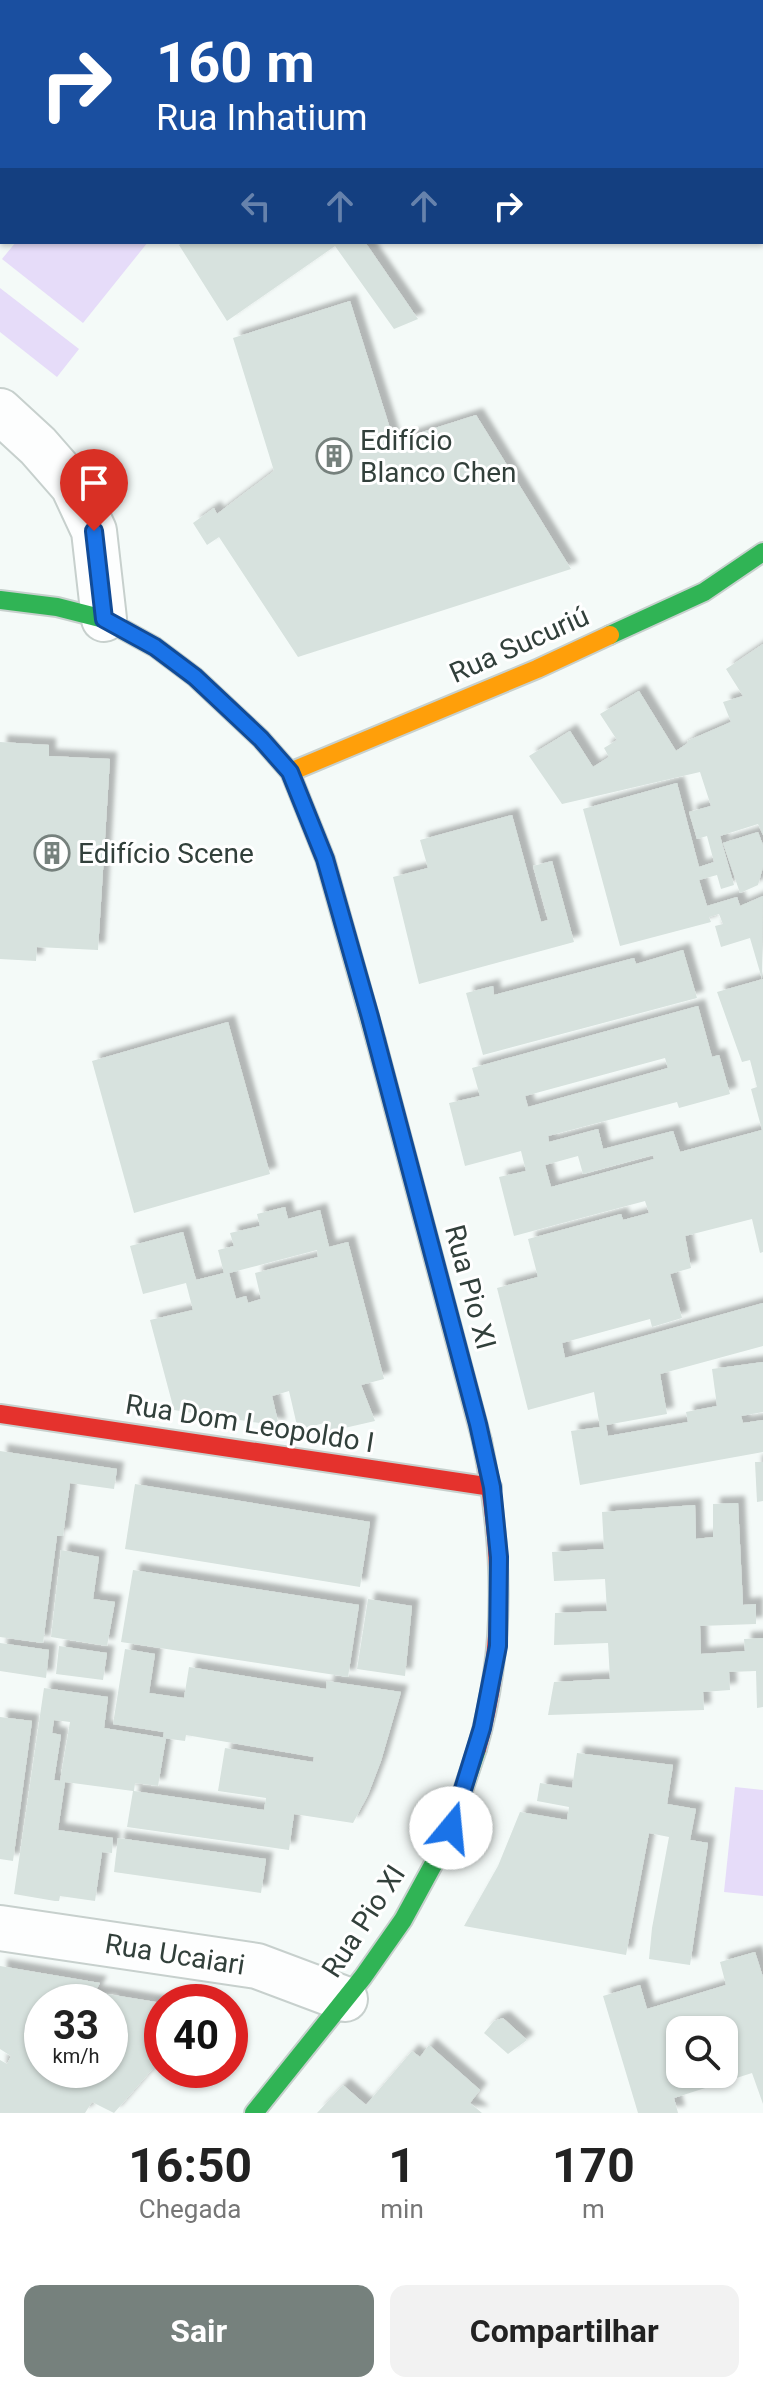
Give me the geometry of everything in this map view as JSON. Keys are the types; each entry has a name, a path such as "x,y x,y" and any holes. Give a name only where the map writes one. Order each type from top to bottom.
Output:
{"street":[{"path":"0,411 38,446 73,486 94,531 104,619"},
{"name":"Rua Sucuriú","path":"290,772 537,669 704,592 763,552"},
{"name":"Rua Pio XI","path":"0,600 57,607 104,619 155,647 195,677 261,739 290,772 325,859 366,1002 492,1487 499,1557 498,1646 482,1728 451,1828 385,1949 254,2113"},
{"name":"Rua Dom Leopoldo I","path":"0,1414 492,1487"},
{"name":"Rua Ucaiari","path":"0,1928 257,1966 345,1999"}],"shaded area":[{"path":"14,244 146,244 83,323 2,259"},
{"path":"0,288 79,349 57,377 0,332"},
{"path":"735,1787 763,1790 763,1896 724,1892"}],"building":[{"path":"366,244 418,319 394,329 335,246 227,321 179,245"},
{"path":"350,301 394,441 476,415 571,569 298,657 219,537 207,545 193,523 214,508 217,514 274,471 233,338"},
{"path":"763,644 763,835 758,824 720,836 734,885 721,889 717,875 699,880 707,906 737,897 740,906 763,896 762,979 750,938 721,947 715,926 723,924 719,914 709,917 711,922 620,946 583,809 677,783 699,867 714,862 707,836 697,839 689,812 711,806 700,772 562,804 529,756 570,731 593,767 609,757 604,748 617,740 600,714 639,691 676,751 687,741 731,722 723,702 743,696 726,669"},
{"name":"Edifício Scene","path":"0,742 49,745 49,756 110,759 98,950 37,947 36,961 0,959"},
{"path":"512,815 541,922 548,920 533,866 552,861 574,942 419,984 393,877 428,868 420,840"},
{"path":"758,832 763,845 763,867 758,885 740,893 723,843"},
{"path":"683,950 697,998 483,1055 466,993 493,986 494,995 634,958 636,964"},
{"path":"763,979 763,1252 760,1253 752,1219 685,1236 691,1268 670,1274 682,1318 652,1327 650,1319 562,1343 565,1358 763,1303 763,1346 660,1374 667,1414 606,1425 608,1436 688,1422 686,1412 717,1406 712,1369 763,1362 763,1412 741,1416 743,1423 763,1420 763,1452 580,1485 571,1431 600,1427 594,1392 528,1410 497,1288 538,1277 528,1239 621,1214 623,1220 649,1213 645,1201 514,1236 499,1177 526,1171 521,1151 465,1166 449,1103 480,1096 472,1068 698,1006 712,1057 719,1055 730,1094 679,1108 677,1102 548,1136 549,1142 598,1129 603,1149 673,1131 680,1152 762,1130 751,1089 757,1087 750,1060 742,1062 717,992","holes":["665,1058 668,1068 528,1107 525,1096","653,1155 654,1159 551,1187 545,1165 578,1156 583,1174"]},
{"path":"228,1022 270,1174 134,1213 92,1061"},
{"path":"285,1207 288,1219 320,1210 329,1247 348,1242 384,1379 361,1385 375,1421 327,1432 324,1423 298,1430 289,1391 272,1396 279,1426 174,1410 150,1320 193,1310 186,1283 143,1294 130,1246 183,1232 196,1280 224,1273 218,1250 234,1246 230,1233 260,1226 257,1214","holes":["317,1250 318,1257 255,1273 261,1299 248,1303 246,1296 236,1299 229,1273"]},
{"path":"0,1451 117,1469 114,1489 70,1483 63,1536 57,1536 43,1643 0,1637"},
{"path":"755,1462 763,1462 763,1501 757,1502"},
{"path":"135,1484 370,1522 360,1587 125,1549"},
{"path":"738,1503 743,1605 756,1604 756,1624 700,1626 701,1654 745,1651 744,1639 763,1638 763,1707 757,1708 756,1671 729,1672 730,1690 703,1692 704,1710 548,1715 554,1682 610,1679 608,1643 554,1645 555,1613 607,1611 605,1579 554,1581 552,1552 604,1549 602,1512 695,1505 696,1539 713,1537 713,1504"},
{"path":"61,1550 99,1557 93,1599 115,1602 107,1646 51,1637"},
{"path":"133,1570 359,1605 348,1677 121,1642"},
{"path":"368,1599 412,1606 405,1676 357,1669"},
{"path":"0,1643 49,1650 46,1678 0,1671"},
{"path":"59,1646 107,1653 103,1680 56,1674"},
{"path":"125,1649 155,1654 149,1693 184,1698 189,1667 326,1689 327,1681 401,1692 381,1761 353,1823 294,1814 289,1850 127,1827 133,1791 65,1782 58,1830 113,1838 112,1853 102,1852 95,1901 60,1896 59,1901 55,1901 14,1894 44,1688 108,1697 104,1728 163,1738 164,1732 113,1724","holes":["54,1720 70,1722 60,1781 54,1780 61,1735 52,1733","186,1735 314,1757 313,1762 225,1748 218,1791 266,1798 264,1810 134,1791 135,1783 158,1786 166,1738 185,1741"]},
{"path":"0,1717 32,1721 13,1861 0,1859"},
{"path":"577,1753 673,1765 667,1804 696,1809 690,1840 708,1843 690,1965 649,1959 669,1837 649,1833 626,1955 464,1926 498,1866 520,1812 567,1820 569,1807 537,1801 540,1783 572,1788"},
{"path":"118,1838 266,1859 261,1893 114,1872"},
{"path":"755,1952 763,1977 763,2104 752,2073 738,2077 738,2016 666,2016 666,2088 705,2088 674,2098 678,2113 638,2113 603,1996 640,1985 647,2009 726,1985 720,1962"},
{"path":"0,1966 100,1983 24,1984 24,2088 128,2088 128,1997 144,2000 144,2079 114,2113 92,2102 85,2113 0,2113 0,2060 7,2064 11,2056 0,2049"},
{"path":"503,2018 527,2040 508,2054 484,2033 494,2021"},
{"path":"429,2045 480,2090 470,2103 482,2113 317,2113 343,2085 366,2105 412,2051 420,2057"}],"traffic: fast":[{"path":"610,635 704,592 763,552"},
{"path":"0,600 57,607 104,619 155,647 195,677 261,739 290,772 325,859 376,1041"},
{"path":"254,2113 363,1977 403,1920 452,1823 477,1749"}],"traffic: slow":[{"path":"290,772 537,669 610,635"},
{"path":"376,1041 482,1441"}],"traffic: jam":[{"path":"0,1414 492,1487"},
{"path":"477,1749 493,1672 499,1595 494,1519 482,1441"}],"place":[{"name":"Edifício Blanco Chen","path":"334,456"},
{"name":"Edifício Scene","path":"52,853"}],"route":[{"path":"94,531 104,619 155,647 195,677 261,739 290,772 325,859 370,1017 478,1424 492,1487 499,1557 498,1646 482,1728 451,1828"}]}
